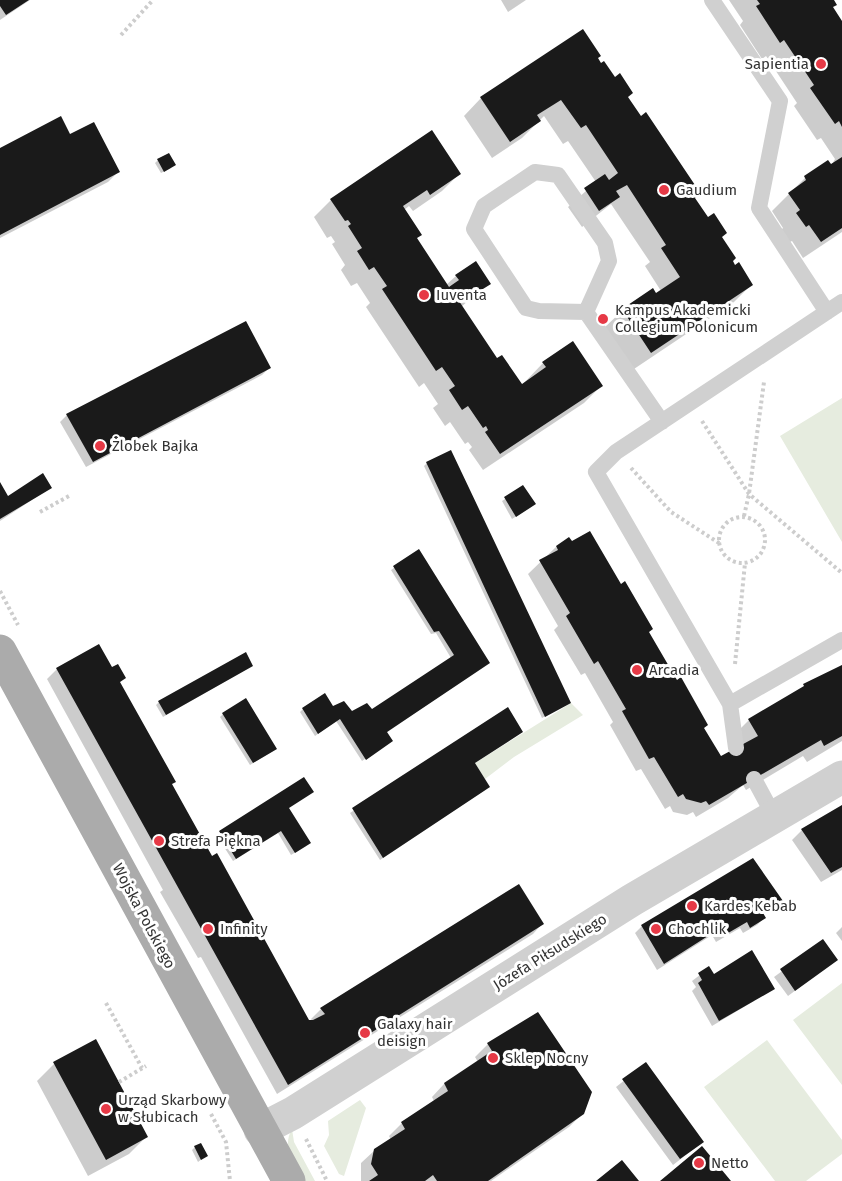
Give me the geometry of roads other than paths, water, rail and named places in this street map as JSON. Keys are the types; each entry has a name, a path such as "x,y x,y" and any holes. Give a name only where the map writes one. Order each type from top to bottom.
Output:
{"main road":[{"name":"Wojska Polskiego","path":"0,651 288,1181"}],"street":[{"name":"Józefa Piłsudskiego","path":"260,1130 293,1113 632,900 842,777"}],"lane":[{"path":"712,0 780,101 759,208 827,312"},
{"path":"535,172 558,175 605,243 609,261 586,312 539,311 526,308 474,229 484,206 535,172"},
{"path":"736,748 730,704 596,472 616,452 842,302"},
{"path":"586,312 662,422"},
{"path":"730,704 842,640"},
{"path":"754,779 774,816"}],"place":[{"name":"Sapientia","path":"821,64"},
{"name":"Gaudium","path":"664,190"},
{"name":"Iuventa","path":"424,295"},
{"name":"Kampus Akademicki Collegium Polonicum","path":"603,319"},
{"name":"Żlobek Bajka","path":"100,446"},
{"name":"Arcadia","path":"637,670"},
{"name":"Strefa Piękna","path":"159,841"},
{"name":"Kardes Kebab","path":"692,906"},
{"name":"Infinity","path":"208,929"},
{"name":"Chochlik","path":"656,929"},
{"name":"Galaxy hair deisign","path":"365,1033"},
{"name":"Sklep Nocny","path":"493,1058"},
{"name":"Urząd Skarbowy w Słubicach","path":"106,1109"},
{"name":"Netto","path":"699,1163"}]}
